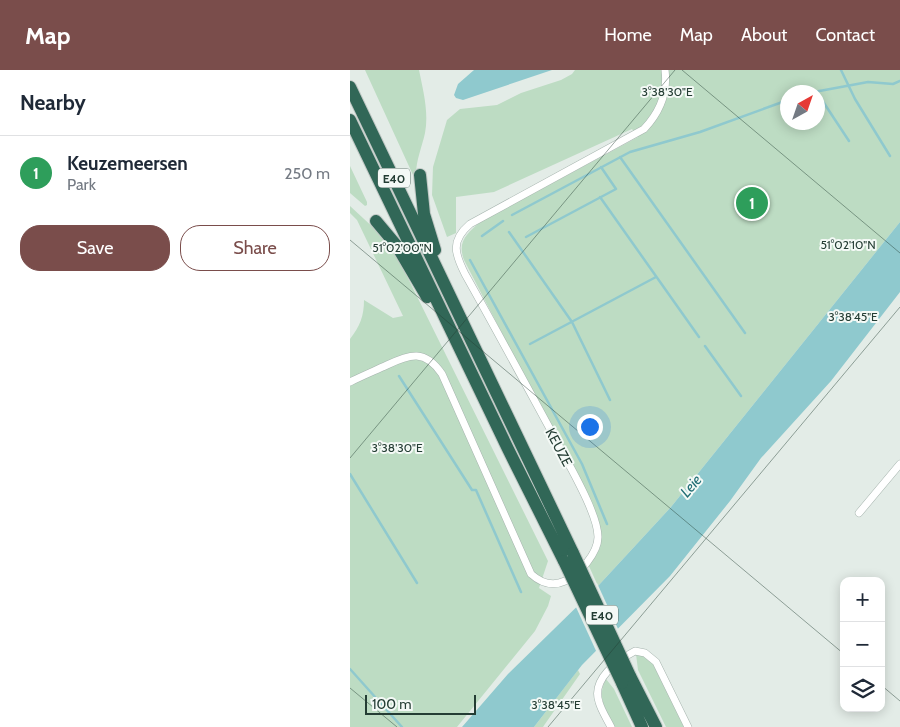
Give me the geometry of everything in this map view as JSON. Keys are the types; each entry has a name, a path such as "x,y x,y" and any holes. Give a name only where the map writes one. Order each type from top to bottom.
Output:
{"highway":[{"name":"E40","path":"350,87 438,270 568,557 626,679 656,727"},
{"name":"E40","path":"350,120 473,375 568,557"},
{"path":"420,175 424,214 438,270"},
{"path":"376,222 397,246 473,375"},
{"name":"E40","path":"626,679 642,727"}],"street":[{"name":"KEUZE","path":"350,382 406,356 421,356 437,366 531,574 538,580 550,584 564,581 576,573 589,559 597,545 597,527 573,474 465,274 458,259 456,243 464,229 470,224 644,129 658,112 663,100 665,70"},
{"path":"860,513 900,464"},
{"path":"611,727 598,700 598,687 603,677 611,668 635,651 645,653 656,662 688,727"}],"green space":[{"path":"365,70 419,70 425,101 426,125 416,175 413,175"},
{"path":"575,70 900,70 900,222 671,507 598,586 588,564 600,548 601,535 537,401 464,260 462,248 464,238 480,222 638,137 632,129 494,192 456,197 456,233 447,237 432,195 433,167 447,120 460,109 497,105 521,93 561,80 572,74"},
{"path":"350,166 367,202 365,206 350,193"},
{"path":"350,206 377,231 395,252 548,561 539,588 551,596 535,631 457,727 350,727 350,339 361,321 364,300 393,318 403,316 357,220 350,213"},
{"path":"636,654 644,656 653,664 684,727 666,727 638,670"},
{"path":"578,670 580,674 543,727 534,727"},
{"path":"606,679 614,689 632,727 614,727 602,698"}],"water":[{"path":"474,70 552,70 463,100 456,98 454,95 458,84"},
{"name":"Leie","path":"900,222 900,292 831,381 761,458 730,501 670,576 582,665 534,727 462,727 508,674 598,586 671,507"}],"pier":[{"path":"597,583 619,631 597,653 575,605"}],"waterway":[{"path":"841,70 855,99 890,156"},
{"path":"825,90 868,82 893,84 900,81"},
{"path":"512,215 630,152 700,132 780,103"},
{"path":"825,105 849,141"},
{"path":"620,157 745,333"},
{"path":"526,237 616,189 601,167"},
{"path":"600,197 699,337"},
{"path":"482,236 503,221"},
{"path":"509,232 572,322 610,400"},
{"path":"470,260 582,464 607,524"},
{"path":"530,344 656,277"},
{"path":"705,346 741,396"},
{"path":"399,376 472,490 476,490 521,592"},
{"path":"350,474 417,583"},
{"path":"350,669 402,727"}],"place":[{"name":"Keuzemeersen","path":"752,203"}]}
